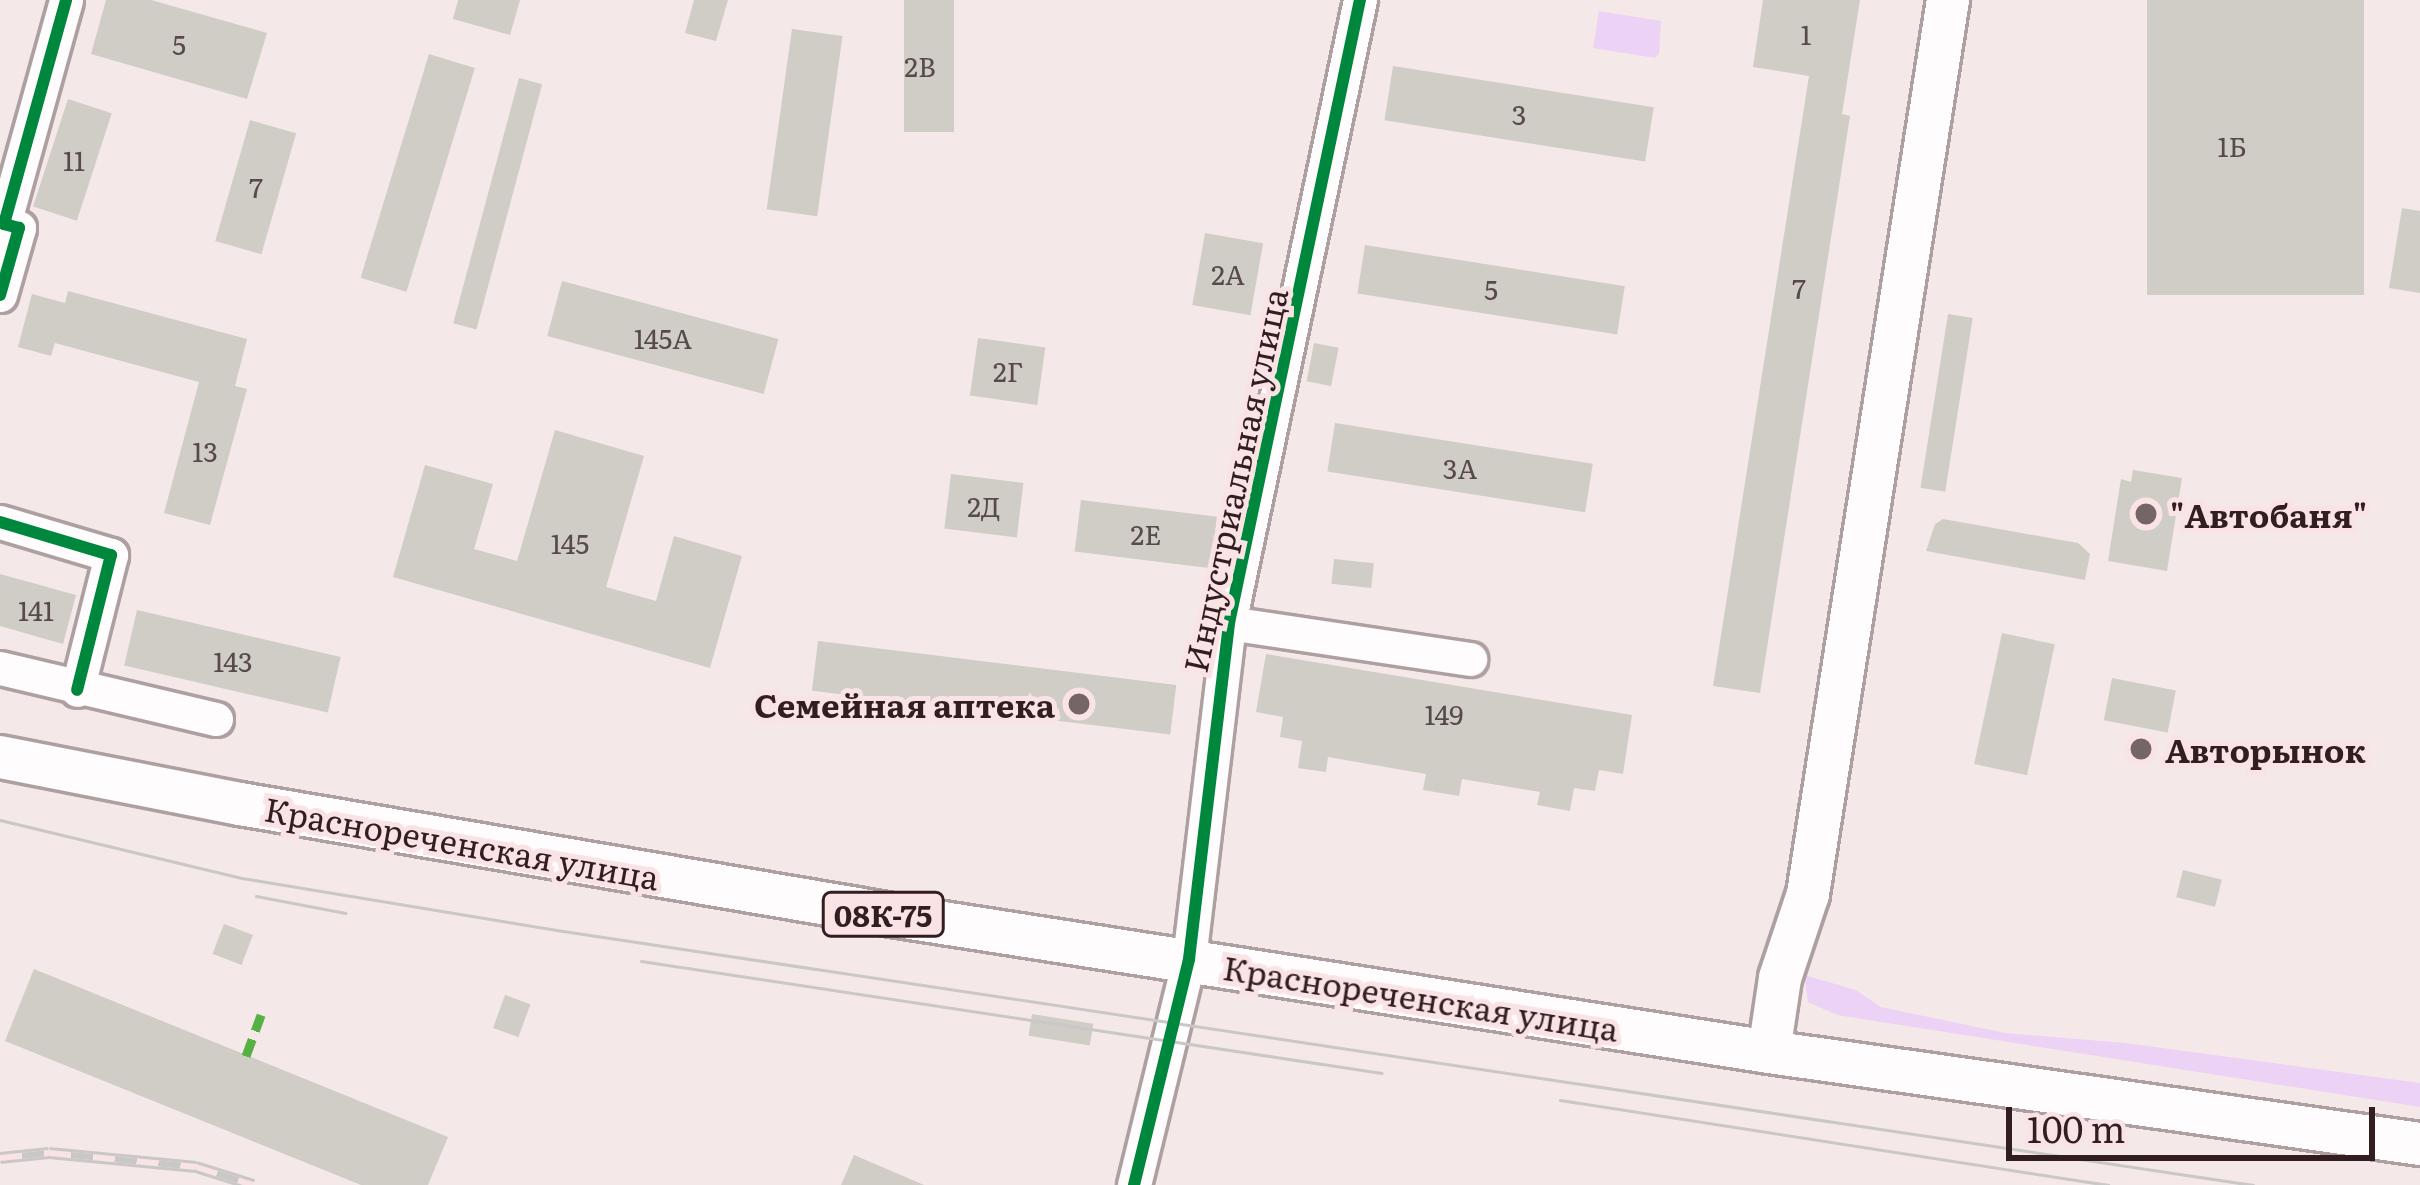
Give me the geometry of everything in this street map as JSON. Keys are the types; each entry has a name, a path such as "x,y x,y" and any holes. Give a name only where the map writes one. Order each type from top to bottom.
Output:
{"main road":[{"path":"1769,1052 1780,979 1808,894 1948,0"},
{"name":"Краснореченская улица","path":"0,758 532,855 1769,1052 2420,1144"}],"street":[{"path":"0,295 19,228 4,224 66,0"},
{"name":"Индустриальная улица","path":"1134,1185 1189,959 1228,622 1360,0"},
{"path":"0,522 111,555 77,690"},
{"path":"1228,622 1470,659"},
{"path":"0,668 77,690 216,719"}],"shaded area":[{"path":"1599,11 1661,21 1659,54 1655,58 1593,48"},
{"path":"1804,975 1856,990 1881,1007 2005,1033 2126,1043 2420,1083 2420,1107 1837,1015 1808,1002"}],"building":[{"path":"106,0 151,0 267,33 247,99 91,54"},
{"path":"458,0 520,0 510,35 453,19"},
{"path":"694,0 728,0 716,41 685,33"},
{"path":"904,0 954,0 954,132 904,132"},
{"path":"1763,0 1860,0 1842,114 1850,116 1760,693 1713,686 1809,76 1753,67"},
{"path":"2147,0 2364,0 2364,295 2147,295"},
{"path":"792,29 843,36 817,216 767,209"},
{"path":"429,54 475,68 406,292 361,278"},
{"path":"1393,66 1654,107 1645,162 1384,120"},
{"path":"519,78 542,84 476,330 453,323"},
{"path":"68,99 112,113 77,221 33,206"},
{"path":"250,120 296,133 261,254 215,241"},
{"path":"2402,208 2420,211 2420,293 2389,288"},
{"path":"1205,233 1263,243 1250,315 1192,305"},
{"path":"1365,245 1625,286 1617,335 1357,293"},
{"path":"562,281 778,339 764,394 547,336"},
{"path":"68,291 247,339 235,386 247,389 210,525 164,513 199,382 55,343 51,356 18,347 32,294 65,303"},
{"path":"1948,314 1973,318 1945,492 1920,488"},
{"path":"978,338 1045,347 1037,405 970,395"},
{"path":"1314,343 1339,348 1331,386 1307,381"},
{"path":"1335,423 1593,464 1585,512 1327,471"},
{"path":"555,430 644,456 606,587 656,601 674,536 742,556 710,668 393,577 425,465 493,484 474,549 517,561"},
{"name":"\"Автобаня\"","path":"2133,470 2182,478 2167,571 2108,561 2121,479 2131,482"},
{"path":"951,474 1023,483 1017,537 944,529"},
{"path":"1081,500 1217,517 1211,568 1075,552"},
{"path":"1943,519 2078,543 2090,554 2085,580 1926,551 1935,524"},
{"path":"1334,559 1374,563 1371,588 1331,584"},
{"path":"0,574 76,595 63,644 0,626"},
{"path":"137,610 341,657 328,713 124,666"},
{"path":"2002,633 2055,644 2027,775 1974,764"},
{"path":"818,641 1176,685 1170,735 812,691"},
{"path":"1266,654 1632,715 1623,774 1599,770 1595,791 1574,788 1570,811 1537,805 1540,792 1462,779 1459,796 1423,790 1426,774 1328,757 1326,772 1298,768 1302,741 1280,737 1283,717 1256,712"},
{"path":"2112,678 2176,690 2168,733 2104,720"},
{"path":"2183,870 2222,880 2215,907 2176,897"},
{"path":"224,924 253,935 241,965 213,954"},
{"path":"34,969 448,1137 428,1185 361,1185 5,1041"},
{"path":"505,995 530,1004 518,1037 493,1028"},
{"path":"1032,1014 1093,1024 1090,1045 1029,1036"},
{"path":"854,1155 924,1185 841,1185"}],"tram line":[{"path":"0,820 242,878 563,931 2253,1185"},
{"path":"256,896 345,913"},
{"path":"641,961 1382,1073"},
{"path":"1560,1100 2108,1185"}],"railway":[{"path":"0,1158 49,1153 196,1167 253,1185"}],"marked path":[{"path":"246,1056 261,1015"}],"cycle path":[{"path":"0,295 19,228 4,224 66,0"},
{"path":"1134,1185 1189,959 1229,623 1360,0"},
{"path":"0,522 111,555 77,690"}],"place":[{"name":"\"Автобаня\"","path":"2146,514"},
{"name":"Семейная аптека","path":"1079,704"},
{"name":"Авторынок","path":"2141,749"}]}
